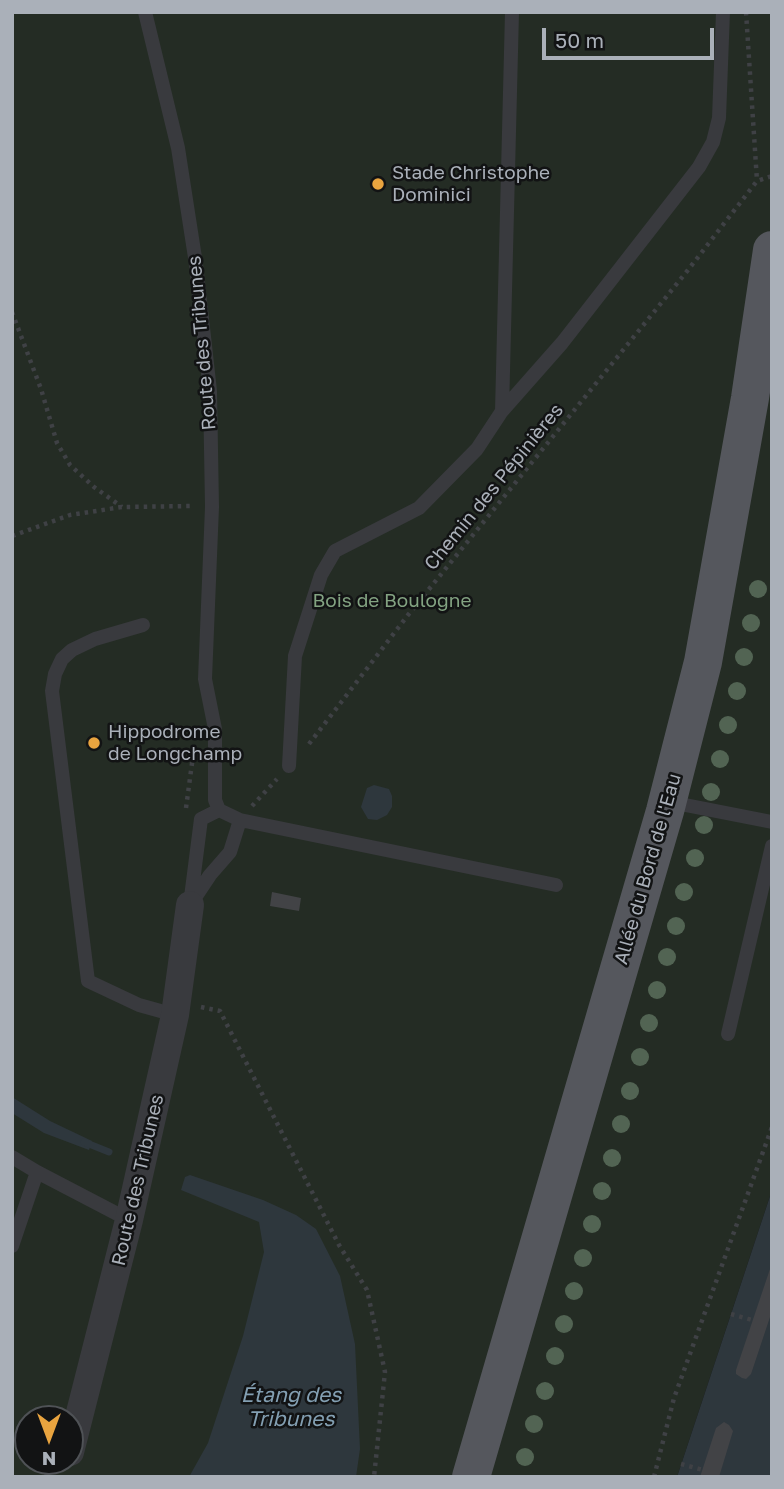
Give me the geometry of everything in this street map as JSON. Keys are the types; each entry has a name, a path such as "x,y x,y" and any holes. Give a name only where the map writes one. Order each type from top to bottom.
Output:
{"main road":[{"name":"Allée du Bord de l'Eau","path":"471,1477 667,802 703,662 750,398 772,250"}],"street":[{"name":"Route des Tribunes","path":"82,1405 130,1220 177,1009 182,905"}],"lane":[{"name":"Route des Tribunes","path":"145,12 178,148 196,264 210,391 212,507 205,679 215,729 215,800 219,810 201,819 182,905"},
{"path":"502,411 512,12"},
{"path":"289,766 295,656 321,575 335,551 419,508 477,449 502,411 562,343 699,167 713,142 719,118 723,12"},
{"path":"143,625 95,639 72,650 62,659 55,674 52,691 88,981 139,1004 177,1009"},
{"path":"667,802 772,822"},
{"path":"219,810 240,820 556,885"},
{"name":"Route des Tribunes","path":"182,905 230,852 240,820"},
{"path":"728,1034 772,846"},
{"path":"12,1157 130,1220"},
{"path":"12,1246 37,1172"}],"path":[{"path":"746,12 757,181 772,176"},
{"name":"Chemin des Pépinières","path":"240,820 309,745 408,615 757,181"},
{"path":"12,312 41,389 57,443 71,465 94,487 122,507"},
{"path":"12,536 70,515 122,507 212,507"},
{"path":"185,811 197,732"},
{"path":"177,1009 220,1011 339,1245 367,1290 385,1372 374,1477"},
{"path":"654,1477 674,1398 772,1127"},
{"path":"731,1314 752,1320"},
{"path":"681,1464 703,1470"}],"green space":[{"name":"Bois de Boulogne","path":"12,12 772,12 772,1190 677,1477 12,1477"}],"water":[{"path":"374,785 389,789 392,796 392,807 387,815 377,820 368,819 361,807 367,788"},
{"path":"12,1097 50,1121 92,1141 89,1150 44,1133 12,1113"},
{"name":"Étang des Tribunes","path":"190,1175 263,1200 296,1215 316,1229 340,1276 355,1344 360,1449 356,1477 189,1477 208,1443 243,1336 264,1252 259,1222 181,1190 185,1177"},
{"path":"772,1190 772,1477 677,1477 731,1314"}],"building":[{"path":"272,892 301,898 299,911 270,906"},
{"path":"772,1263 772,1311 751,1374 746,1379 736,1374 736,1370"},
{"path":"724,1422 733,1431 719,1477 700,1477 716,1428"}],"waterway":[{"path":"84,1142 109,1152"}],"place":[{"name":"Stade Christophe Dominici","path":"378,184"},
{"name":"Hippodrome de Longchamp","path":"94,743"}]}
